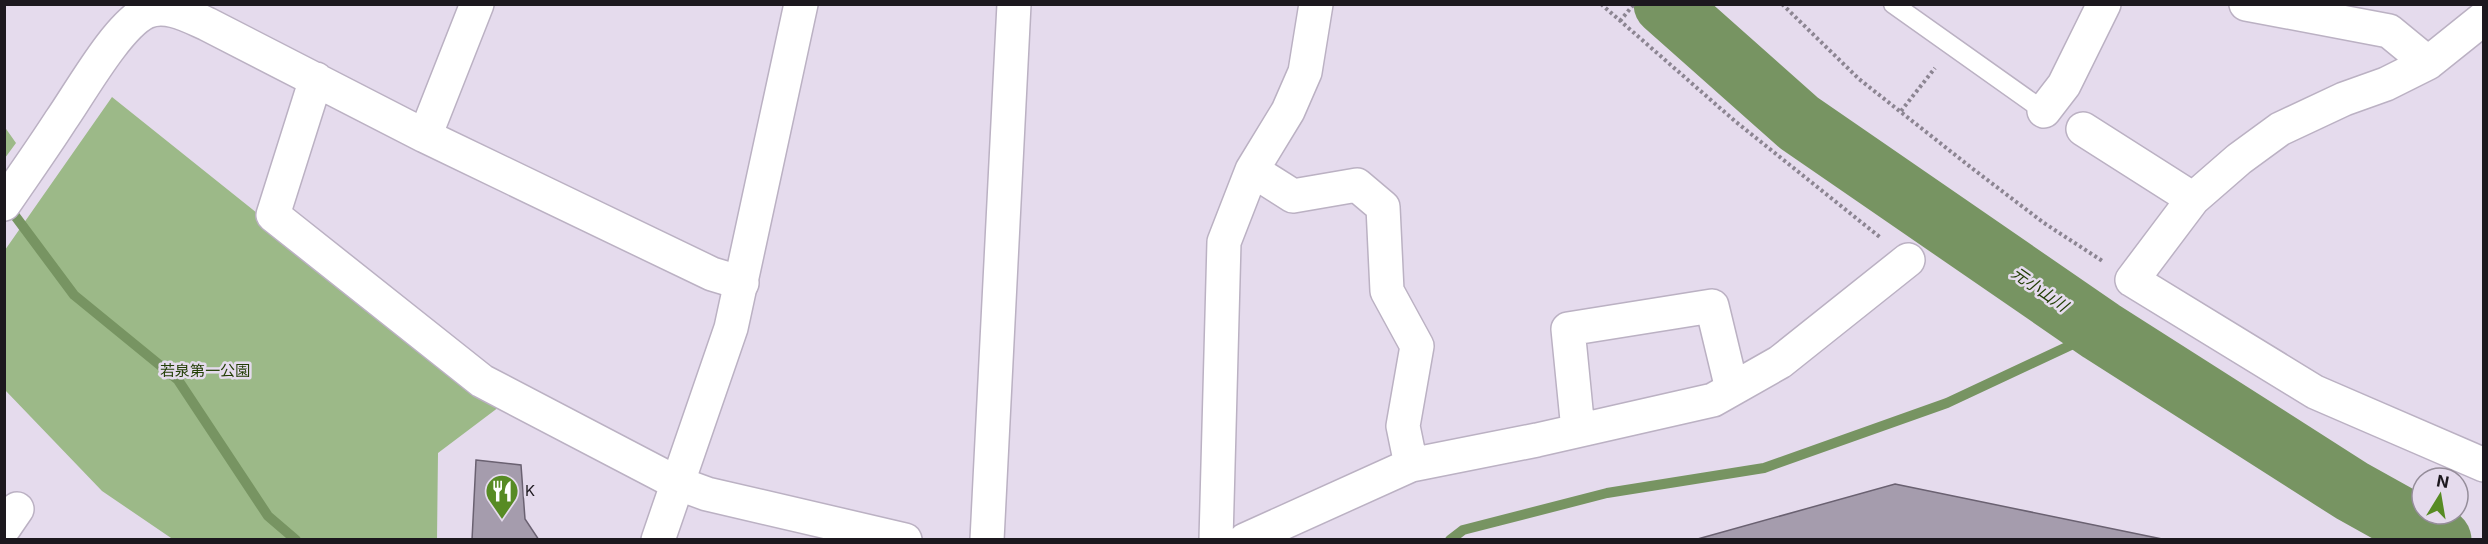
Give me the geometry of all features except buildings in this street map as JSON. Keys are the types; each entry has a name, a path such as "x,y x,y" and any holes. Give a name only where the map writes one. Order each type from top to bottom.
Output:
{"street":[{"path":"424,136 477,4"},
{"path":"658,540 731,328 801,4"},
{"path":"987,540 1014,4"},
{"path":"1216,540 1224,242 1252,170 1288,111 1305,72 1316,4"},
{"path":"2044,111 2064,85 2104,4"},
{"path":"2246,4 2389,31 2428,63"},
{"path":"9,198 109,49 135,19 157,7 182,12 424,136 712,273 742,284"},
{"path":"2484,18 2428,63 2386,84 2344,99 2280,129 2239,159 2193,199 2132,280 2315,392 2484,465"},
{"path":"316,80 273,215 482,381 677,483 707,494 905,540"},
{"path":"2083,129 2193,199"},
{"path":"1252,170 1293,196 1357,185 1383,207 1387,291 1418,346 1403,426 1411,465"},
{"path":"1245,540 1411,465 1713,400 1780,362 1908,260"},
{"path":"1578,430 1568,330 1712,306 1732,389"}],"lane":[{"path":"1893,4 2044,111"}],"path":[{"path":"1601,4 1736,122 1908,260"},
{"path":"1620,21 1634,4"},
{"path":"1782,4 1859,79 1972,170 2044,223 2132,280"},
{"path":"1901,111 1953,46"}],"green space":[{"name":"若泉第一公園","path":"112,97 499,407 438,453 437,539 174,540 102,491 5,390 5,250"},
{"path":"4,126 16,143 5,158 4,158"}],"waterway":[{"name":"元小山川","path":"1665,4 1799,123 2101,331 2352,491 2440,540"},
{"path":"7,205 74,295 178,380 268,516 296,540"},
{"path":"1450,540 1463,530 1607,493 1764,468 1947,403 2101,331"}],"place":[{"name":"K","path":"502,520"}]}
